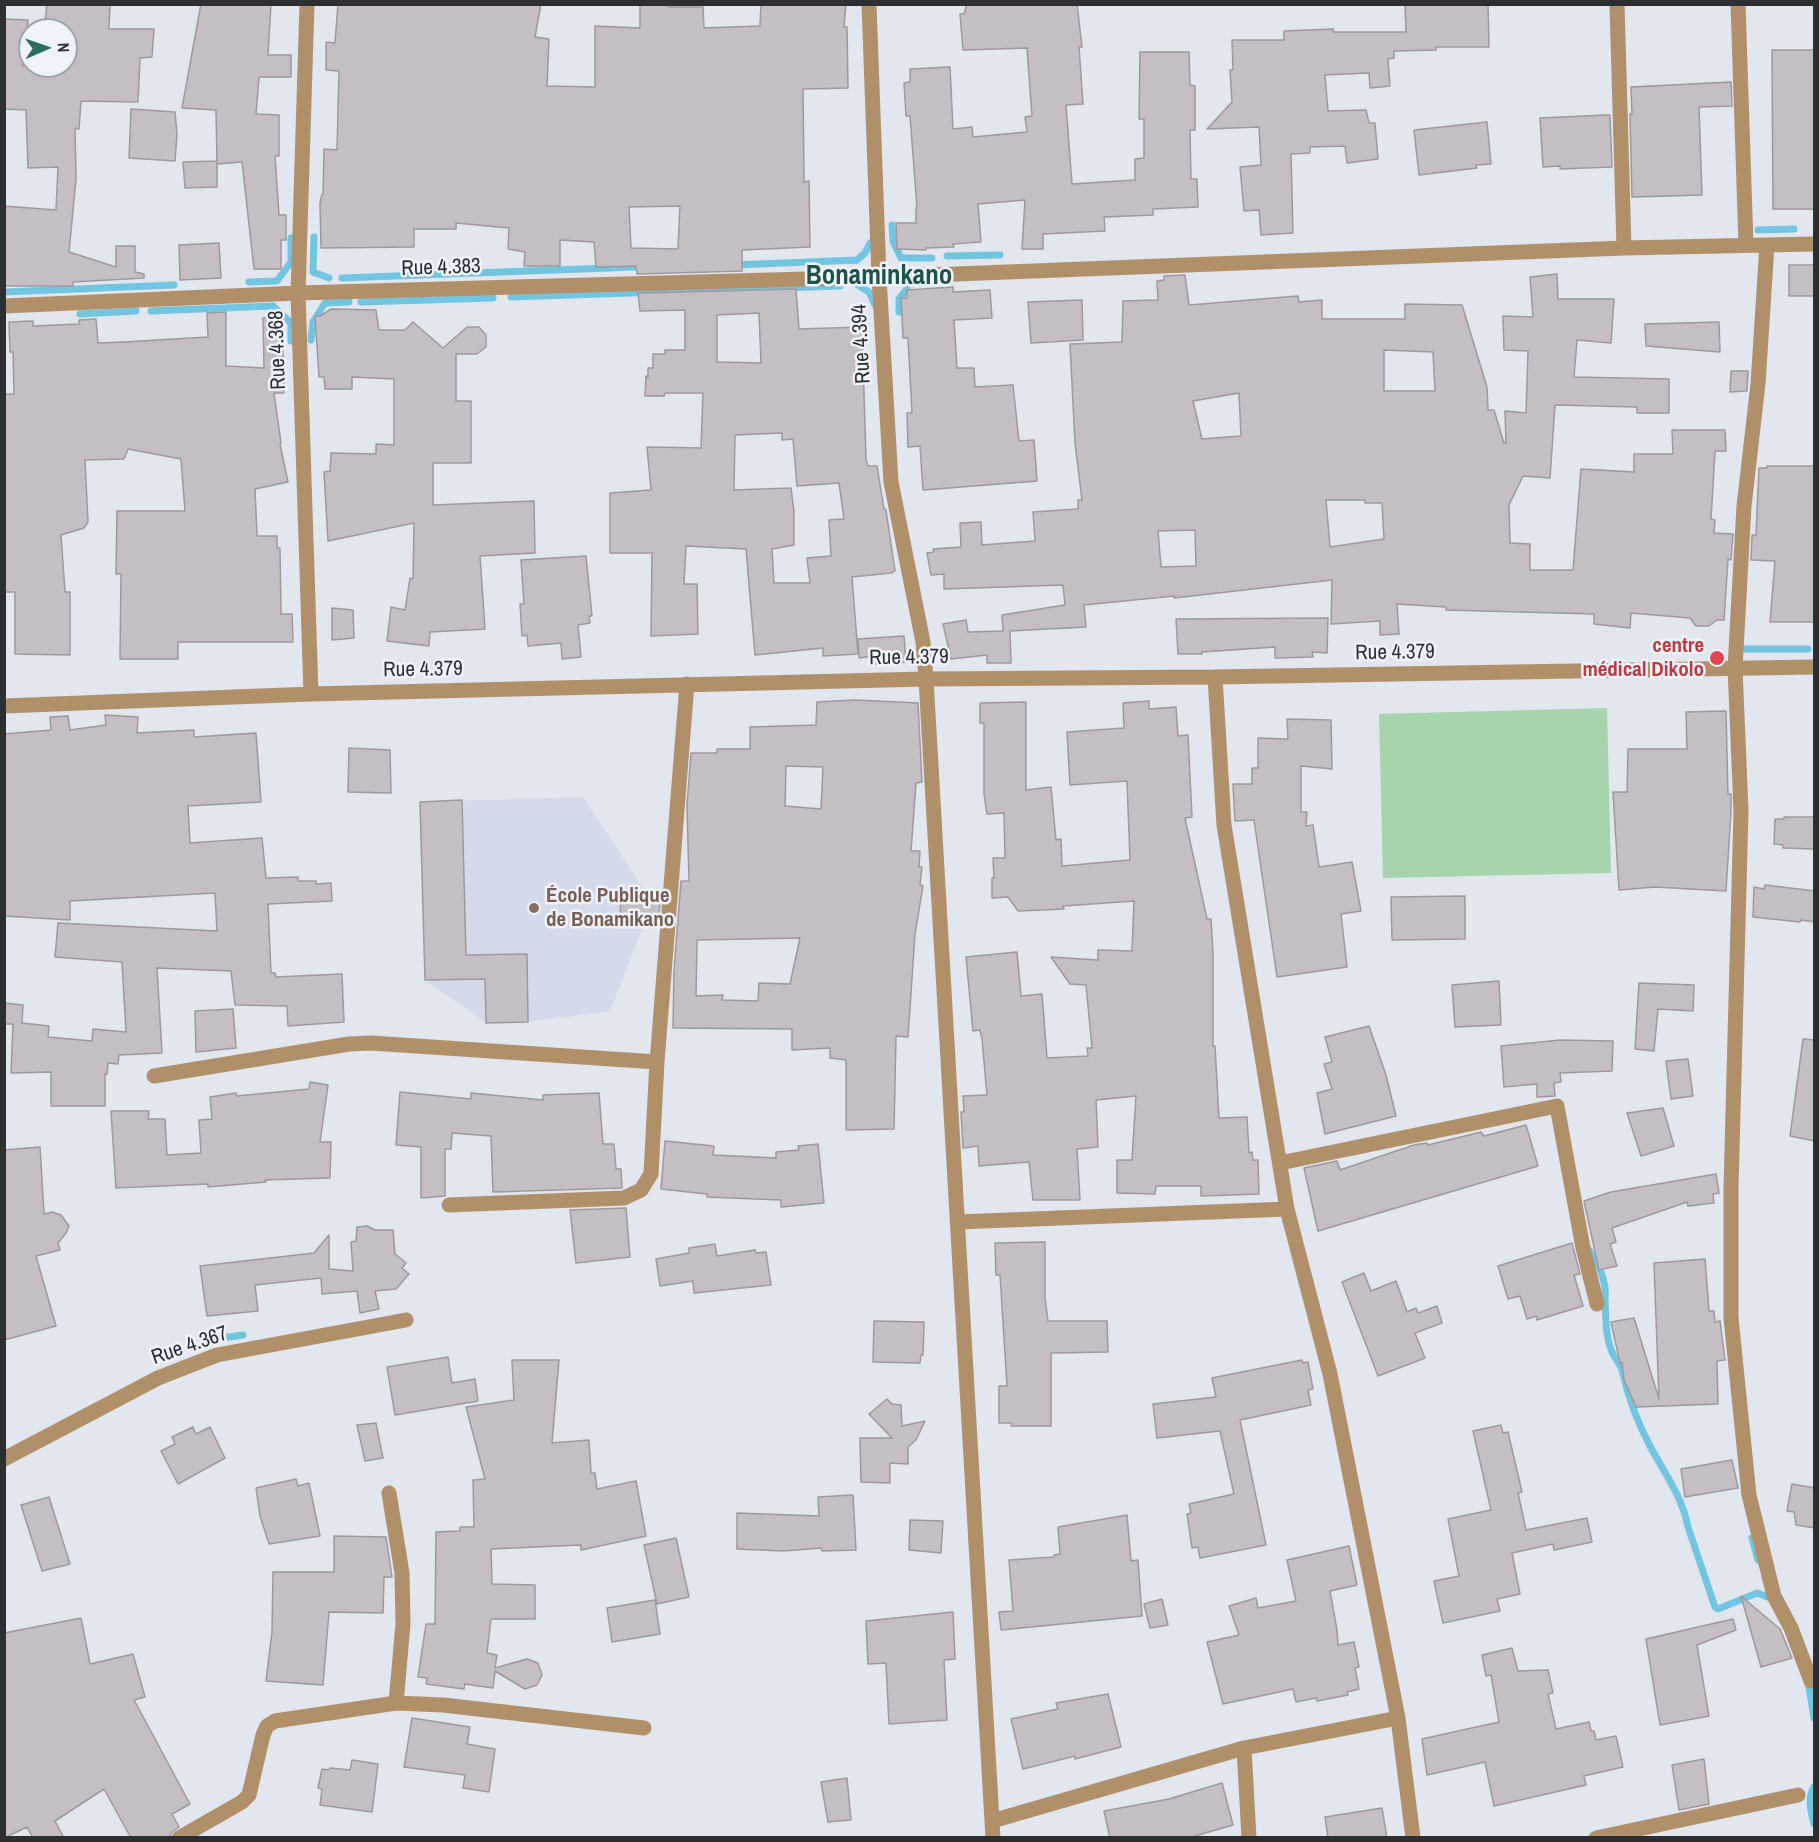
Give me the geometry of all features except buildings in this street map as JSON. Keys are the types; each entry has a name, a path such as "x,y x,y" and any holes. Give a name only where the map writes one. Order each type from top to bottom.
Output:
{"street":[{"name":"Rue 4.368","path":"307,4 298,293 311,694"},
{"name":"Rue 4.394","path":"870,4 879,277 891,482 923,642 926,679 993,1838"},
{"path":"1617,4 1624,248"},
{"path":"1738,4 1746,245"},
{"name":"Rue 4.383","path":"4,306 298,293 879,277 1624,248 1815,244"},
{"path":"1767,245 1758,384 1744,506 1735,668 1741,811 1731,1188 1731,1318 1749,1495 1774,1596 1791,1628 1811,1681"},
{"name":"Rue 4.379","path":"4,706 311,694 687,684 1815,667"},
{"path":"1215,677 1224,825 1287,1209 1329,1374 1398,1718 1413,1838"},
{"path":"449,1205 624,1198 641,1190 651,1174 657,1062 687,684"},
{"path":"154,1076 349,1044 371,1043 657,1062"},
{"path":"1280,1163 1557,1106 1583,1248 1597,1304"},
{"path":"958,1222 1287,1209"},
{"name":"Rue 4.367","path":"4,1459 158,1378 217,1354 406,1320"},
{"path":"389,1493 402,1573 403,1624 396,1703"},
{"path":"179,1838 242,1802 249,1795 263,1735 267,1726 274,1721 396,1703 443,1705 644,1728"},
{"path":"992,1821 1244,1748 1398,1718"},
{"path":"1244,1748 1249,1838"},
{"path":"1596,1838 1798,1795"}],"shaded area":[{"name":"École Publique de Bonamikano","path":"583,797 646,893 645,922 610,1011 528,1022 486,1023 425,980 420,802"}],"green space":[{"path":"1607,708 1611,873 1383,878 1379,714"}],"waterway":[{"path":"892,225 893,241 901,258 932,258"},
{"path":"1758,230 1794,229"},
{"path":"314,237 313,272 329,278"},
{"path":"249,282 277,281 291,262 291,238"},
{"path":"857,260 865,253 870,243"},
{"path":"947,256 1000,255"},
{"path":"734,265 857,260"},
{"path":"342,278 635,267"},
{"path":"4,292 174,285"},
{"path":"858,285 869,292 875,305"},
{"path":"511,297 840,286"},
{"path":"899,312 899,299 907,289"},
{"path":"361,302 493,298"},
{"path":"313,322 325,303 349,302"},
{"path":"273,306 291,323 291,341"},
{"path":"151,311 273,306"},
{"path":"80,314 136,311"},
{"path":"311,340 313,322"},
{"path":"1745,649 1808,649"},
{"path":"1589,1250 1601,1272 1605,1285 1605,1298"},
{"path":"1605,1299 1606,1327 1610,1348 1622,1370 1630,1400 1642,1429 1682,1506 1715,1607 1718,1609 1757,1593 1773,1599"},
{"path":"209,1340 243,1335"},
{"path":"1752,1538 1758,1560"},
{"path":"1808,1681 1814,1718"},
{"path":"1814,1787 1810,1800 1814,1824"}],"place":[{"name":"centre médical Dikolo","path":"1717,658"},
{"name":"École Publique de Bonamikano","path":"534,908"}],"district":[{"name":"Bonaminkano","path":"879,277"}]}
